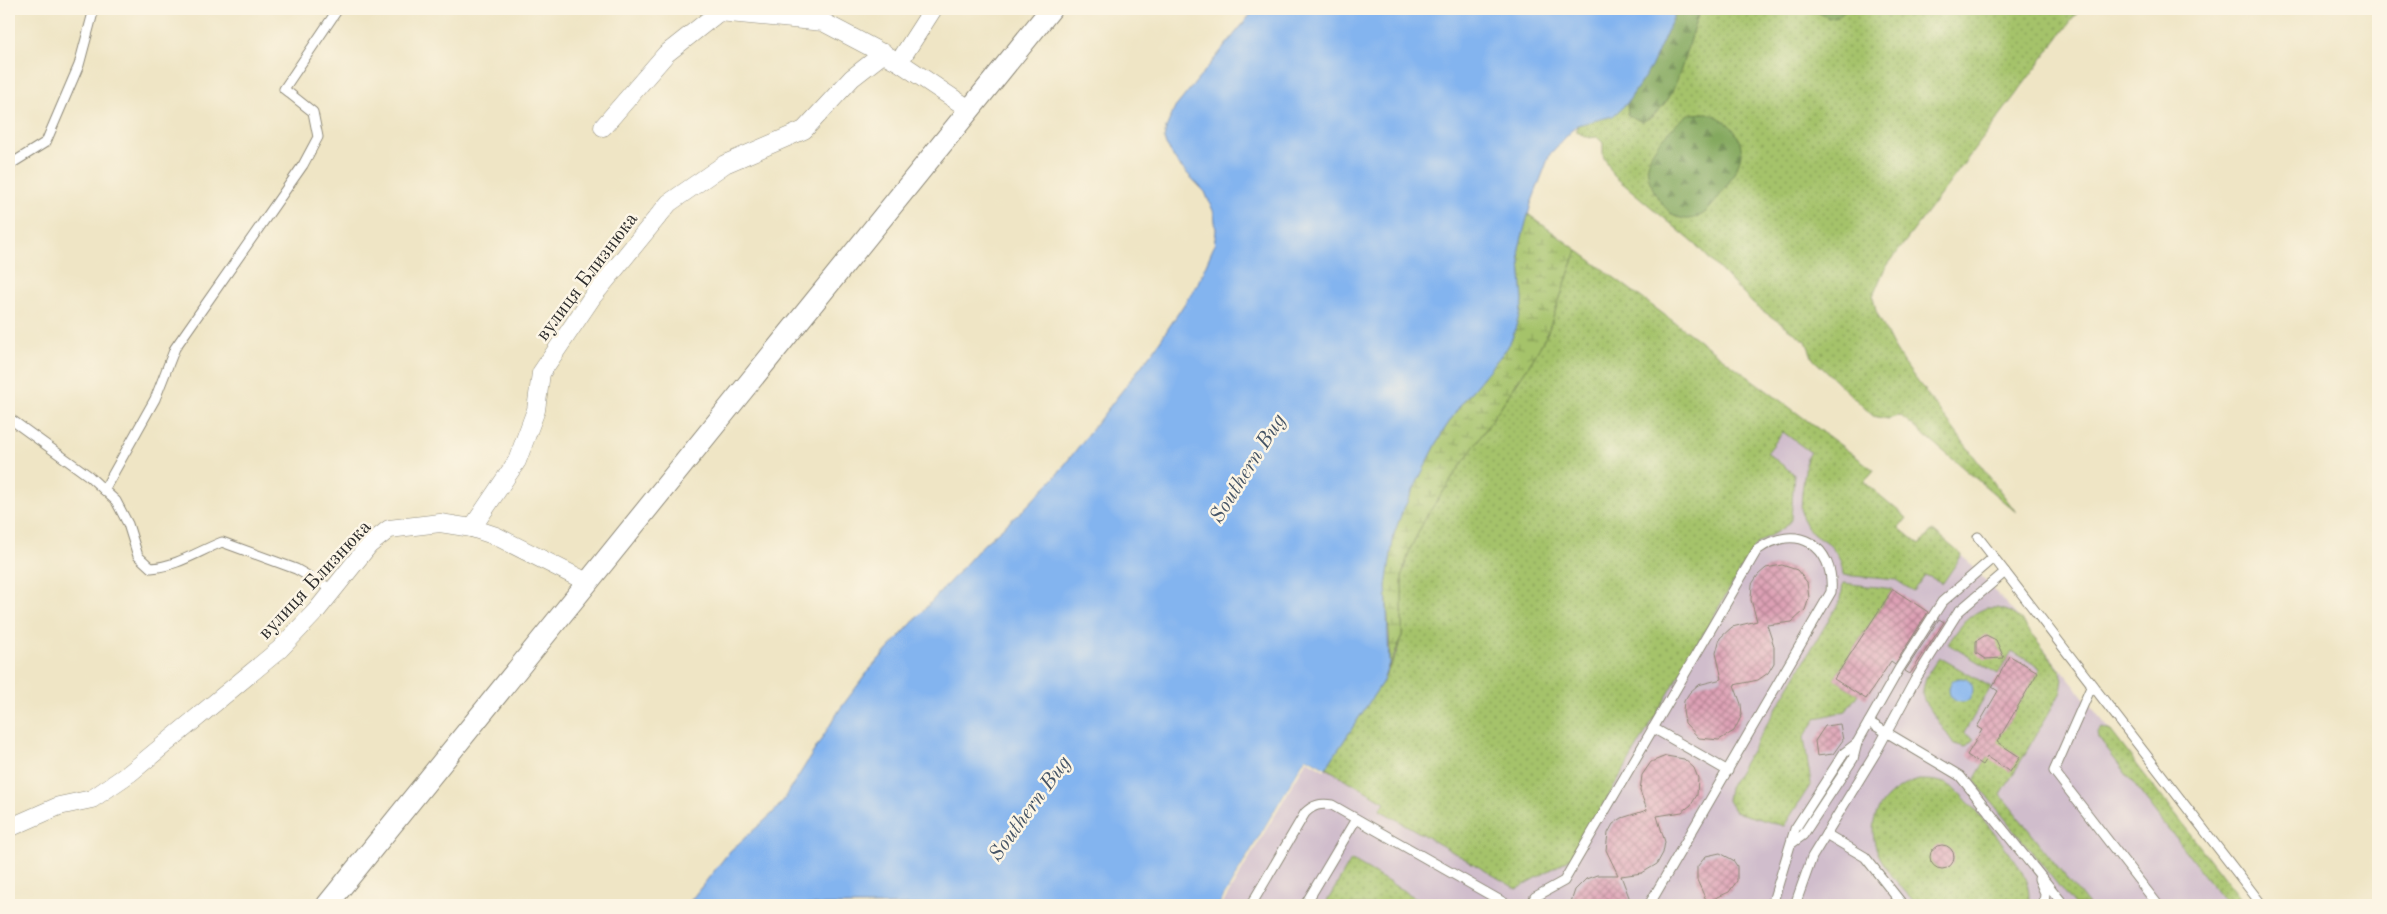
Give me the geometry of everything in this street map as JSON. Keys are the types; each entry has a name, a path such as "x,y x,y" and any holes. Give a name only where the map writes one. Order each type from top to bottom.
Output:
{"street":[{"path":"899,62 933,9"},
{"path":"327,905 969,108 1051,9"},
{"path":"603,127 666,54 719,10 824,22 884,53 969,108"},
{"name":"вулиця Близнюка","path":"9,828 59,806 92,799 130,773 280,649 333,590 369,545 389,530 440,523 472,528 517,461 536,410 541,373 593,296 669,204 725,164 804,130 852,78 884,53"},
{"path":"472,528 496,536 587,582"}],"lane":[{"path":"9,162 14,162 46,142 79,65 94,9"},
{"path":"104,490 155,399 175,348 302,165 318,137 313,112 284,89 338,9"},
{"path":"9,418 89,476 116,501 128,524 138,556 150,568 176,564 196,552 222,542 296,569 333,590"},
{"path":"1978,536 2262,905"},
{"path":"1530,905 1535,897 1564,881 1758,550 1769,542 1782,538 1796,537 1809,542 1820,550 1828,562 1832,577 1831,592 1650,905"},
{"path":"1772,905 1792,843 1794,829 1844,753 1856,743 1899,669 1942,602 1994,557"},
{"path":"1796,905 1812,857 1887,732 1915,680 1958,612 2006,572"},
{"path":"2092,685 2054,771 2158,905"},
{"path":"1869,722 1960,776 2064,905"},
{"path":"1653,728 1728,771"},
{"path":"1792,843 1803,835 1853,759 1856,743"},
{"path":"1251,905 1304,813 1310,808 1324,804 1332,805 1508,905"},
{"path":"1305,905 1356,819"},
{"path":"1826,834 1865,857 1903,905"},
{"path":"2031,863 2045,893 2044,905"}],"shaded area":[{"path":"1528,214 1874,470 1864,482 1907,518 1899,528 1920,545 1932,530 1962,555 2020,619 2111,731 2245,905 1219,905 1306,757 1383,681 1402,512 1442,433 1461,404"}],"green space":[{"path":"1677,9 1701,9 1674,87 1656,113 1642,122 1628,115 1627,103 1651,67"},
{"path":"1701,9 1811,9 1816,12 1841,15 1845,9 2080,9 1884,270 1873,296 1876,311 1903,362 2016,512 1900,415 1888,419 1873,416 1813,359 1806,341 1753,304 1695,244 1614,176 1603,156 1603,143 1597,137 1588,138 1577,132 1577,125 1610,115 1627,103 1628,115 1651,118 1662,107 1670,94","holes":["1739,138 1740,149 1735,170 1730,180 1718,198 1703,214 1671,214 1654,191"]},
{"path":"1811,9 1845,9 1841,15 1829,18"},
{"path":"1708,113 1721,119 1736,133 1741,146 1740,159 1731,178 1711,207 1703,214 1694,218 1685,219 1677,217 1658,198 1650,182 1649,162 1658,144 1688,114"},
{"path":"1528,214 1577,250 1547,334 1533,359 1426,517 1410,549 1402,575 1402,636 1383,681 1389,663 1390,649 1386,586 1394,534 1402,512 1442,433 1461,404 1507,348 1513,336 1523,302 1519,248"},
{"path":"1577,250 1874,470 1864,482 1907,518 1899,528 1920,545 1932,530 1962,555 1943,583 1925,575 1913,591 1896,580 1843,575 1837,553 1812,533 1803,520 1801,506 1802,489 1807,457 1810,452 1783,432 1767,453 1794,474 1791,520 1783,528 1754,547 1573,857 1517,889 1380,810 1385,802 1326,768 1383,681 1396,654 1402,636 1402,575 1410,549 1426,517 1533,359 1547,334"},
{"path":"1843,583 1893,589 1834,679 1858,694 1846,711 1817,718 1804,737 1811,784 1784,826 1735,812 1727,799 1729,788 1841,599"},
{"path":"1986,608 1998,608 2010,612 2020,619 2060,670 2063,679 2061,692 2001,795 2088,905 2074,905 1974,780 2040,668 2012,651 1998,674 1948,644 1969,618"},
{"path":"1939,657 1991,687 1964,733 1974,739 1965,747 1954,744 1925,702 1922,694 1926,677"},
{"path":"2102,728 2111,731 2245,905 2227,905 2099,739 2098,733"},
{"path":"1919,780 1936,781 1952,787 1978,814 2010,853 2022,872 2028,888 2028,905 1917,905 1903,889 1881,859 1875,845 1874,821 1878,810 1885,800 1894,792"},
{"path":"1351,860 1428,905 1325,905"}],"water":[{"name":"Southern Bug","path":"1255,9 1677,9 1651,67 1627,103 1613,116 1577,125 1550,154 1531,204 1519,248 1523,302 1513,336 1507,348 1461,404 1442,433 1402,512 1394,534 1386,586 1389,663 1383,681 1326,768 1306,757 1219,905 687,905 730,851 772,814 783,801 840,709 870,669 984,544 1023,510 1055,477 1156,347 1198,283 1214,246 1216,230 1214,213 1205,192 1178,164 1166,145 1164,139 1166,128 1174,109"},
{"path":"1961,678 1966,679 1972,685 1972,695 1966,701 1961,702 1956,701 1950,695 1949,690 1950,685 1956,679"}],"pier":[{"path":"1306,757 1326,768 1324,770 1307,760 1222,905 1219,905"}],"building":[{"path":"1782,565 1797,570 1807,582 1809,598 1805,610 1792,622 1767,625 1774,646 1774,663 1768,673 1758,680 1734,685 1741,704 1742,715 1734,731 1719,740 1699,738 1685,723 1684,701 1698,685 1722,679 1716,653 1720,638 1732,627 1757,621 1751,600 1752,584 1766,568"},
{"path":"1893,589 1928,612 1895,664 1891,661 1866,699 1834,679"},
{"path":"1939,619 1944,622 1910,674 1905,671"},
{"path":"1986,635 1996,640 2004,658 1985,659 1976,653 1976,641"},
{"path":"2010,656 2038,672 1997,742 2020,757 2010,772 1987,757 1982,765 1967,755 1982,730 1977,727 1998,691 1992,687"},
{"path":"1840,724 1843,740 1833,754 1817,756 1815,741 1825,726"},
{"path":"1666,756 1684,759 1694,768 1698,778 1697,795 1691,805 1682,812 1657,816 1665,842 1663,853 1657,864 1642,873 1621,876 1632,905 1570,905 1575,890 1586,879 1597,875 1618,875 1606,850 1608,833 1613,824 1622,818 1647,810 1640,791 1642,775 1651,762"},
{"path":"1942,845 1947,846 1953,852 1953,862 1947,868 1942,869 1937,868 1931,862 1930,857 1931,852 1937,846"},
{"path":"1720,853 1733,860 1737,866 1737,881 1729,892 1707,902 1697,880 1697,867 1706,856"}]}
